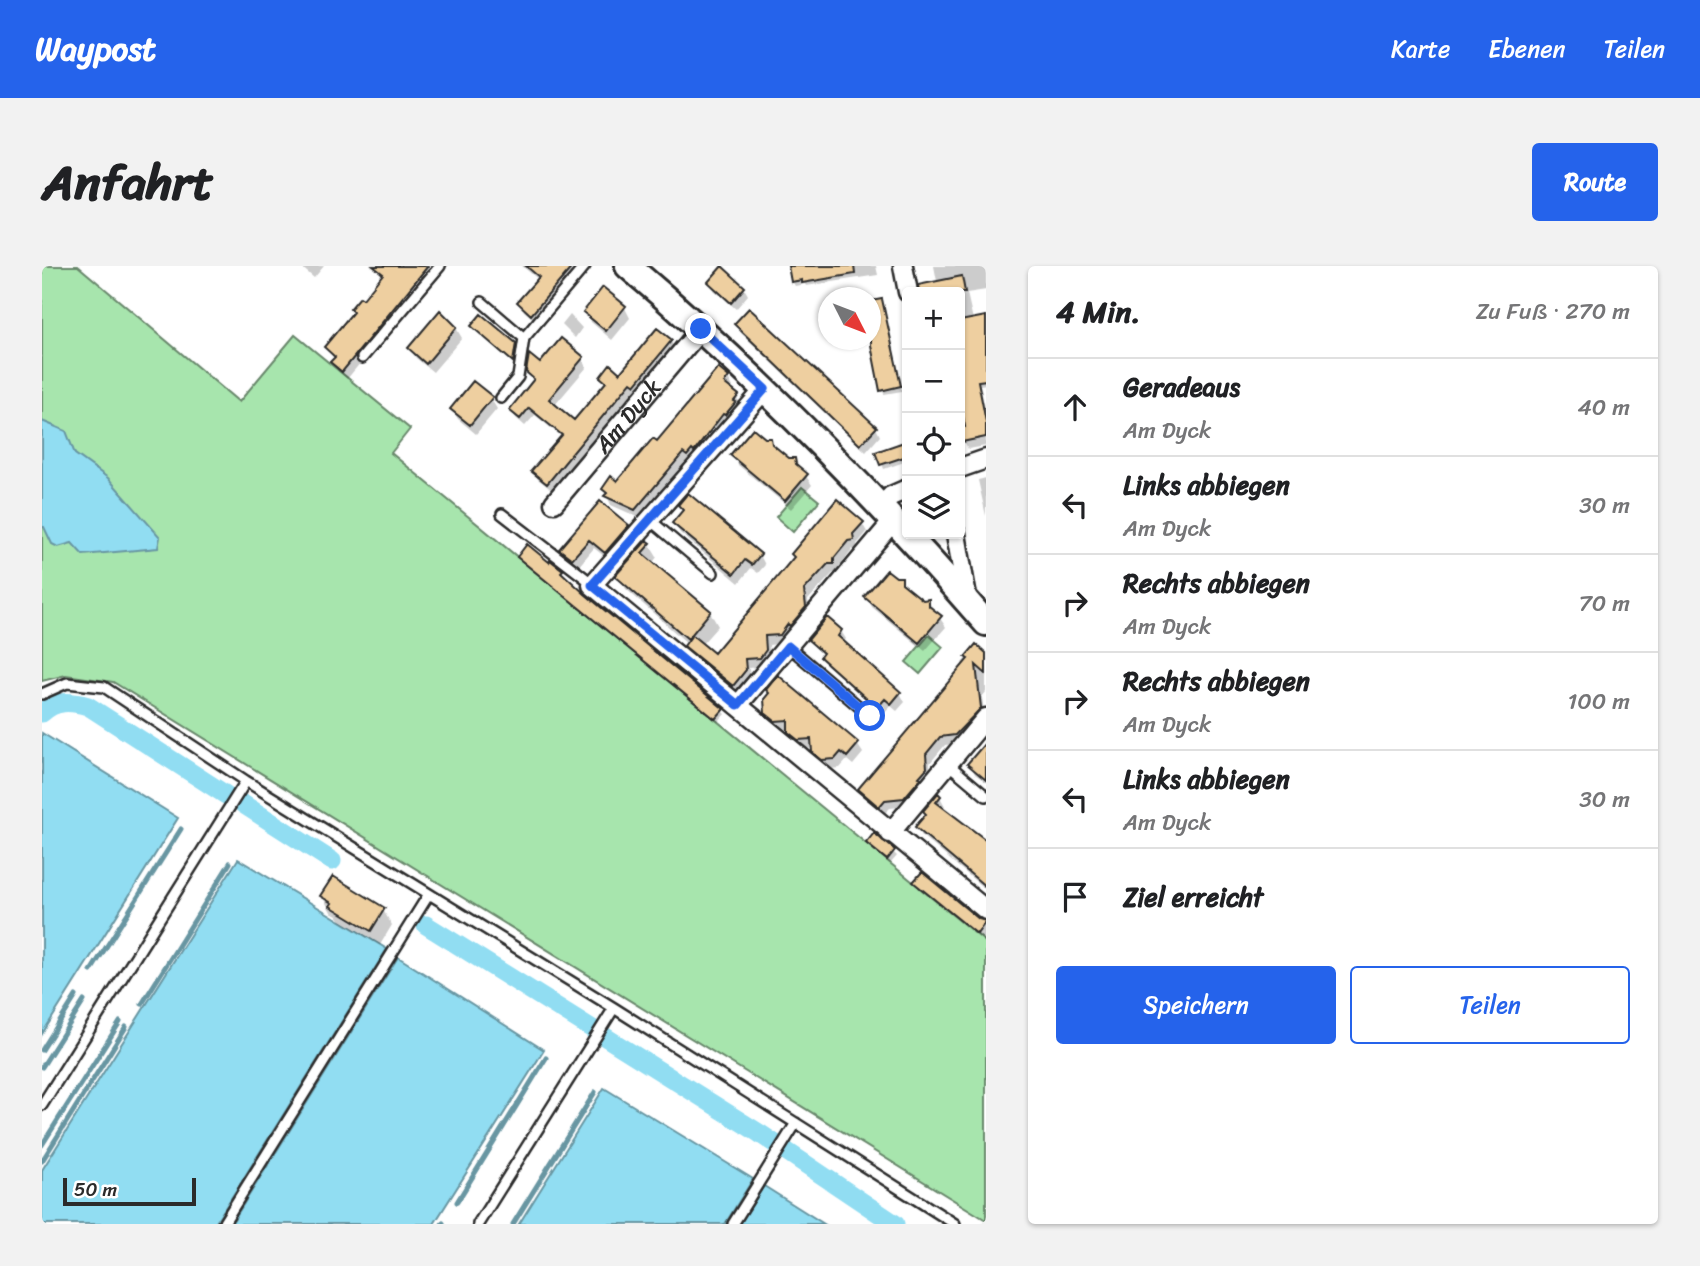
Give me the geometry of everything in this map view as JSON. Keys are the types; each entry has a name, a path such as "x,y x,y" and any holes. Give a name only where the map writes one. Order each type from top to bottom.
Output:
{"main road":[{"path":"628,266 701,329 826,448 986,623"}],"street":[{"path":"903,266 907,287"},
{"name":"Am Dyck","path":"554,503 701,329"},
{"path":"765,389 593,584 986,910"},
{"path":"965,466 986,459"},
{"path":"738,705 788,646 887,513 891,496 902,491"},
{"path":"957,539 968,603"},
{"path":"890,833 986,718"}],"lane":[{"path":"362,358 440,266"},
{"path":"501,398 518,377 524,338 585,266"},
{"path":"482,302 524,338"},
{"path":"502,514 593,584"},
{"path":"650,520 713,573"},
{"path":"788,646 870,716"},
{"path":"42,694 67,683 104,687 246,781 614,1008 955,1224"},
{"path":"948,764 986,796"},
{"path":"42,1105 246,781"},
{"path":"223,1224 429,894"},
{"path":"478,1224 614,1008"},
{"path":"733,1224 796,1123"}],"green space":[{"path":"42,266 78,266 239,402 295,335 410,429 391,453 986,942 986,1220 113,682 66,675 42,681"},
{"path":"802,487 819,501 793,532 776,517"},
{"path":"929,635 943,647 920,674 906,662"}],"water":[{"path":"42,421 66,431 75,454 108,478 160,537 158,548 83,555 72,543 58,547 52,544 42,527"},
{"path":"42,733 178,818 42,1034"},
{"path":"238,859 387,949 215,1224 42,1224 42,1170"},
{"path":"398,957 544,1050 434,1224 231,1224"},
{"path":"604,1088 753,1179 725,1224 519,1224"},
{"path":"764,1186 824,1224 740,1224"}],"building":[{"path":"373,266 428,266 342,372 330,362 335,357 324,347 353,312 350,309 360,297 363,299 383,274"},
{"path":"526,266 573,266 531,315 517,302 539,277"},
{"path":"722,266 745,287 731,303 708,282"},
{"path":"788,266 854,266 855,274 802,283 802,280 791,282"},
{"path":"962,276 964,287 918,287"},
{"path":"603,287 626,306 606,331 583,312"},
{"path":"881,299 901,386 880,391 872,350 881,350"},
{"path":"749,308 877,427 860,445 734,324"},
{"path":"440,310 457,327 426,364 408,348"},
{"path":"481,314 516,343 513,362 471,326"},
{"path":"986,316 986,380 978,381 986,422 986,437 965,441 965,350 965,320"},
{"path":"657,328 672,340 635,385 631,382 547,484 531,471 562,435 529,408 520,419 509,410 534,379 526,372 529,354 540,363 561,338 584,357 549,399 574,420 606,382 600,377 610,364 620,373"},
{"path":"718,368 729,377 724,383 739,395 694,452 692,450 687,456 683,453 635,510 604,496 607,493 602,489 611,476 617,481 653,438 657,441"},
{"path":"473,381 493,397 470,425 450,409"},
{"path":"753,428 765,438 771,438 772,444 789,458 795,458 796,464 808,474 785,501 730,455"},
{"path":"902,443 902,458 880,465 875,452"},
{"path":"688,493 761,554 752,565 745,560 734,574 672,523 683,510 678,505"},
{"path":"837,499 864,522 853,534 854,540 848,541 834,558 834,564 828,564 804,590 806,607 790,626 788,624 780,635 765,636 766,650 760,658 745,659 746,670 733,686 684,646 692,635 714,653 794,557 791,554"},
{"path":"600,501 629,525 605,553 589,540 572,559 559,549"},
{"path":"647,540 651,543 642,553 711,611 688,639 615,576"},
{"path":"527,544 563,570 561,572 585,594 724,709 715,719 517,557"},
{"path":"887,570 896,577 902,577 902,583 923,600 929,599 929,606 942,616 919,643 864,597"},
{"path":"827,617 842,630 838,636 901,692 891,704 885,699 877,708 820,657 823,653 808,640"},
{"path":"976,644 986,653 986,674 976,665 981,708 955,735 940,737 926,754 927,768 904,798 885,800 879,807 858,789 968,659 965,657"},
{"path":"778,675 859,743 847,757 841,752 835,759 822,760 812,752 811,739 798,740 788,732 788,720 775,721 765,713 764,699 769,693 766,690"},
{"path":"986,742 986,780 967,764"},
{"path":"938,793 941,796 936,802 986,840 986,887 915,827 926,814 923,811"},
{"path":"874,833 895,850 887,860 866,843"},
{"path":"922,872 979,919 986,921 977,934 913,882"},
{"path":"333,876 385,908 371,931 330,906 332,903 320,896"}],"waterway":[{"path":"42,713 64,703 88,706 226,795"},
{"path":"243,804 332,861"},
{"path":"91,971 181,829"},
{"path":"142,1004 230,863"},
{"path":"426,925 759,1133 895,1224"},
{"path":"42,1050 76,996"},
{"path":"42,1067 84,1001"},
{"path":"42,1145 120,1022"},
{"path":"42,1161 126,1027"},
{"path":"457,1202 546,1058"},
{"path":"513,1224 595,1092"}],"route":[{"path":"701,329 765,389 592,585 738,705 788,646 870,716"}]}
